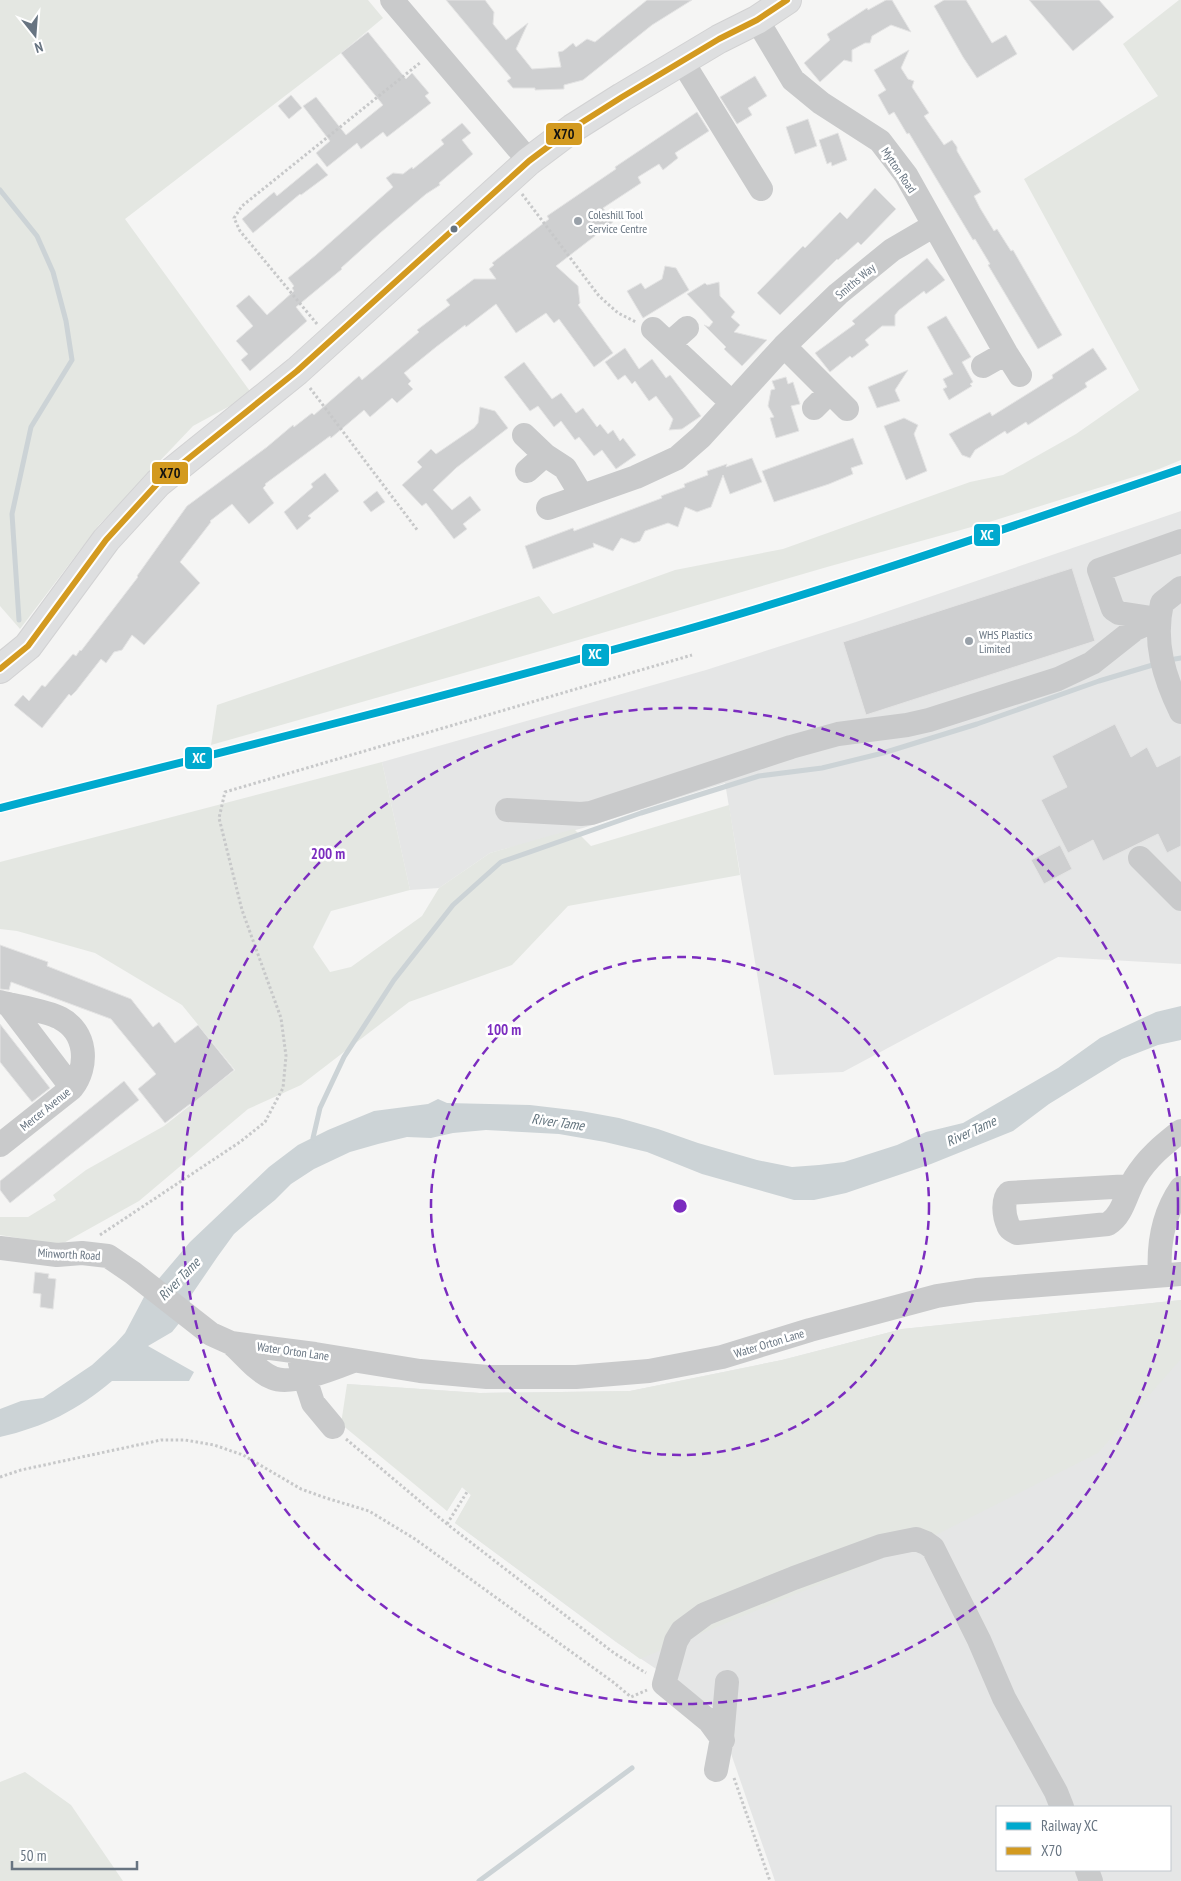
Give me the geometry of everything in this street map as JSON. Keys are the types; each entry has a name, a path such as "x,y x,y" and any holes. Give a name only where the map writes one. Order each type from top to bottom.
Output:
{"main road":[{"path":"0,670 28,646 106,540 158,483 297,371 520,170 573,128 719,39 757,20 787,0"}],"street":[{"path":"392,0 435,51 520,170"},
{"name":"Mytton Road","path":"757,20 793,80 821,102 880,141 906,176 1020,375"},
{"path":"682,61 761,189"},
{"name":"Smiths Way","path":"548,508 636,477 676,458 702,437 731,402 784,346 838,294 892,250 933,226"},
{"path":"670,334 731,402"},
{"path":"784,346 822,400 847,409"},
{"path":"983,366 1006,352"},
{"path":"524,435 545,455 565,468 582,496"},
{"path":"527,471 545,455"},
{"path":"1158,619 1119,614 1113,609 1099,570 1181,542"},
{"path":"1181,588 1162,603 1158,619 1161,656 1181,712"},
{"path":"507,810 590,813 820,738 858,730 906,725 929,720 1049,682 1079,670 1106,653 1135,629 1158,619"},
{"path":"1140,858 1181,898"},
{"path":"4,1003 72,1088"},
{"name":"Mercer Avenue","path":"0,1145 72,1088 78,1081 84,1062 84,1051 79,1038 73,1028 58,1016 4,1003"},
{"path":"1131,1186 1009,1194 1004,1201 1008,1224 1011,1230 1017,1232 1108,1224 1115,1220 1131,1186 1149,1158 1181,1131"},
{"path":"1170,1275 1159,1256 1165,1220 1177,1199"},
{"name":"Minworth Road","path":"0,1248 58,1255 82,1253 108,1256 221,1338"},
{"name":"Water Orton Lane","path":"221,1338 420,1371 488,1377 576,1378 649,1371 722,1357 810,1330 937,1296 976,1290 1170,1275"},
{"name":"Water Orton Lane","path":"221,1338 263,1372 275,1379 305,1378 355,1361"},
{"path":"293,1351 300,1364 312,1403 332,1427"},
{"path":"723,1738 709,1720 664,1684 676,1641 682,1631 705,1614 794,1578 881,1546 916,1539 926,1542 933,1548 979,1640 1004,1698 1056,1792 1062,1806"},
{"path":"716,1770 723,1738 727,1682"}],"path":[{"path":"331,340 240,231 234,218 242,206 435,51"},
{"path":"520,170 599,296 618,313 635,321 649,332 670,334"},
{"path":"297,371 418,531"},
{"path":"82,1253 104,1231 240,1142 265,1122 283,1088 286,1056 281,1018 242,910 219,818 225,792 692,655"},
{"path":"332,1427 447,1524 614,1653 664,1684"},
{"path":"0,1477 21,1470 161,1440 185,1440 214,1445 243,1455 301,1489 369,1511 415,1539 631,1697 664,1684"},
{"path":"447,1524 468,1492"},
{"path":"723,1738 770,1881"}],"shaded area":[{"path":"0,0 368,0 383,18 341,53 125,219 252,394 193,426 99,525 20,629 0,606"},
{"path":"1181,0 1181,460 1159,469 986,523 211,745 217,705 539,596 553,614 675,570 783,549 970,482 1003,475 1076,434 1139,390 1024,179 1158,96 1123,44"},
{"path":"1181,511 1181,964 1058,957 843,1072 774,1075 725,783 583,828 490,853 439,888 410,890 382,762 706,670 856,622"},
{"path":"382,762 410,890 331,911 313,947 330,972 351,967 422,916 439,888 490,853 574,829 591,846 729,805 740,875 568,906 512,965 409,1002 301,1085 248,1109 139,1201 60,1245 0,1235 0,1217 28,1217 56,1200 53,1195 86,1170 164,1126 235,1070 182,1005 95,953 17,931 0,929 0,862"},
{"path":"1181,1300 1181,1881 775,1881 727,1742 720,1712 616,1642 455,1523 471,1495 462,1487 447,1511 347,1384 480,1393 630,1391 782,1360 902,1329"},
{"path":"1181,1300 1181,1359 1098,1453 928,1539 640,1659 455,1523 471,1495 462,1487 447,1511 341,1424 347,1384 480,1393 630,1391 782,1360 902,1329"},
{"path":"25,1772 71,1805 123,1881 0,1881 0,1782"}],"water":[{"name":"River Tame","path":"1181,1006 1181,1040 1158,1045 1122,1059 1049,1104 1013,1131 931,1164 846,1193 814,1200 794,1200 702,1174 647,1152 559,1134 486,1130 453,1133 431,1138 407,1137 350,1152 314,1169 291,1184 234,1234 190,1297 189,1311 172,1332 148,1346 194,1372 189,1381 112,1381 86,1401 46,1423 0,1437 0,1409 21,1401 43,1398 92,1365 125,1333 145,1295 190,1242 269,1167 298,1145 374,1111 428,1104 438,1099 447,1103 530,1105 619,1118 757,1160 792,1167 844,1162 897,1145 926,1132 963,1123 1058,1068 1100,1038 1156,1012"}],"building":[{"path":"446,0 485,0 494,12 493,24 506,40 528,23 516,49 532,69 561,67 558,52 563,51 573,43 576,47 587,39 595,42 647,0 692,0 652,25 583,80 564,85 564,89 535,90 535,88 513,88 507,81 511,78"},
{"path":"886,0 892,0 911,32 891,25 872,36 870,43 865,43 852,50 852,62 844,60 820,82 804,63 830,40 827,34 867,8 868,10"},
{"path":"944,0 966,0 992,43 1006,35 1017,54 977,78 934,6"},
{"path":"1029,0 1099,0 1114,17 1073,51"},
{"path":"368,32 406,79 412,73 429,93 425,96 431,103 387,137 383,132 361,149 357,143 327,167 316,153 330,141 303,106 316,97 346,135 383,105 341,53"},
{"path":"909,50 901,68 908,79 914,81 912,87 929,113 924,116 944,145 952,140 957,147 957,151 981,192 974,196 980,208 994,231 997,229 1011,251 1013,250 1062,335 1038,349 988,265 990,264 975,239 973,240 909,133 907,134 894,112 889,115 878,95 886,90 874,70"},
{"path":"755,76 767,96 748,108 752,115 737,124 720,97"},
{"path":"291,95 302,108 289,119 278,106"},
{"path":"697,112 709,131 675,153 678,158 663,170 659,164 638,177 641,183 603,208 613,222 556,266 578,286 580,303 578,305 613,353 594,367 559,319 554,323 546,313 516,333 496,304 466,327 465,325 404,373 411,381 408,384 413,389 397,403 392,398 370,417 364,410 331,438 330,436 265,484 263,488 274,503 249,524 232,504 210,521 180,562 200,583 144,645 132,635 122,650 114,652 106,663 101,659 76,691 71,696 69,694 42,728 14,705 23,695 29,701 42,685 45,687 73,654 76,656 81,651 138,577 187,506 267,447 293,425 294,427 312,413 314,415 359,376 362,380 419,332 417,330 450,305 446,300 474,279 496,279 489,269 494,265 492,263 549,219 547,216 616,169 615,167"},
{"path":"808,119 817,146 795,154 786,127"},
{"path":"462,123 471,133 462,140 473,154 439,183 440,185 426,194 296,307 307,321 250,371 241,360 248,354 236,341 253,326 236,306 249,295 267,315 294,291 292,288 294,286 288,278 393,187 386,178 393,173 403,174 412,167 413,169 444,144 441,140"},
{"path":"838,133 847,160 832,166 831,162 827,164 819,140"},
{"path":"317,163 328,175 300,194 253,233 242,219 274,192 277,196"},
{"path":"875,188 896,209 861,245 858,242 837,259 780,315 757,293 803,246 805,248 840,212 847,219"},
{"path":"927,258 945,280 926,294 924,291 899,310 895,315 895,326 882,326 865,340 869,345 852,358 850,356 830,372 815,353 855,324 852,321"},
{"path":"665,266 676,268 689,290 643,318 627,291 641,283 645,289 662,279"},
{"path":"719,282 720,296 735,312 731,317 740,325 734,332 767,340 742,366 724,349 726,347 704,325 709,327 713,322 687,294 705,283 707,285"},
{"path":"946,316 971,357 962,362 973,382 970,384 972,386 949,400 943,389 947,387 943,379 953,374 927,327"},
{"path":"625,348 639,369 652,359 666,378 670,375 701,416 682,429 669,430 673,419 656,396 649,401 635,381 632,384 625,375 618,380 605,362"},
{"path":"1093,348 1107,369 1085,383 1087,387 1028,425 1026,422 1007,434 1005,431 975,450 970,458 962,455 949,434 990,412 992,416 1053,378 1052,375"},
{"path":"524,362 552,399 561,393 576,413 583,408 597,427 600,424 608,434 613,430 620,441 623,438 636,455 616,469 602,450 594,456 579,437 575,440 561,421 554,427 538,406 530,411 504,377"},
{"path":"908,370 895,390 900,401 877,408 868,387"},
{"path":"786,377 788,384 793,382 800,404 791,406 799,431 776,438 770,418 774,417 768,406 771,390 775,389 772,381"},
{"path":"480,407 495,411 508,428 456,468 433,490 452,510 470,496 481,510 463,524 467,529 454,539 426,503 422,506 402,485 422,467 417,462 431,449 436,454 474,428 478,423"},
{"path":"904,418 918,425 914,434 927,471 906,480 884,426"},
{"path":"853,438 863,464 851,468 853,474 774,502 762,471"},
{"path":"752,458 762,482 730,494 723,475 711,507 697,512 685,507 678,527 668,523 645,531 640,541 634,543 621,538 613,551 593,543 594,547 533,569 525,546 573,528 574,531 662,498 661,496 685,487 684,484 708,475 707,471"},
{"path":"325,473 339,491 308,516 311,518 297,530 284,512 313,487 311,484"},
{"path":"377,491 385,502 371,512 363,502"},
{"name":"WHS Plastics Limited","path":"1072,568 1095,641 866,715 843,642"},
{"path":"1115,724 1131,757 1147,747 1157,767 1181,755 1181,846 1167,853 1158,834 1103,861 1093,840 1068,853 1041,800 1067,787 1052,756"},
{"path":"1060,845 1072,869 1044,884 1031,860"},
{"path":"0,945 48,962 47,966 131,999 153,1027 159,1022 175,1043 198,1025 234,1070 191,1105 165,1123 138,1089 156,1074 111,1019 11,982 9,990 0,989"},
{"path":"0,1024 50,1088 32,1102 0,1062"},
{"path":"124,1081 139,1100 10,1203 0,1190 0,1181"},
{"path":"35,1272 49,1274 48,1278 56,1279 53,1309 40,1307 41,1294 33,1293"}],"waterway":[{"path":"0,190 37,236 53,272 66,321 72,360 31,427 12,514 19,620"},
{"path":"1169,660 1181,658"},
{"path":"313,1138 320,1108 344,1057 394,980 453,905 501,862 641,813 759,776 822,768 883,753 977,724 1099,681 1156,664"},
{"path":"479,1881 632,1768"}],"rail line":[{"name":"XC","path":"0,808 426,700 744,613 1181,469"}],"transit line":[{"name":"X70","path":"0,669 28,646 106,540 158,483 297,371 529,161 573,128 622,97 719,39 757,20 787,0"}],"place":[{"name":"Coleshill Tool Service Centre","path":"578,221"},
{"name":"WHS Plastics Limited","path":"969,641"}]}
